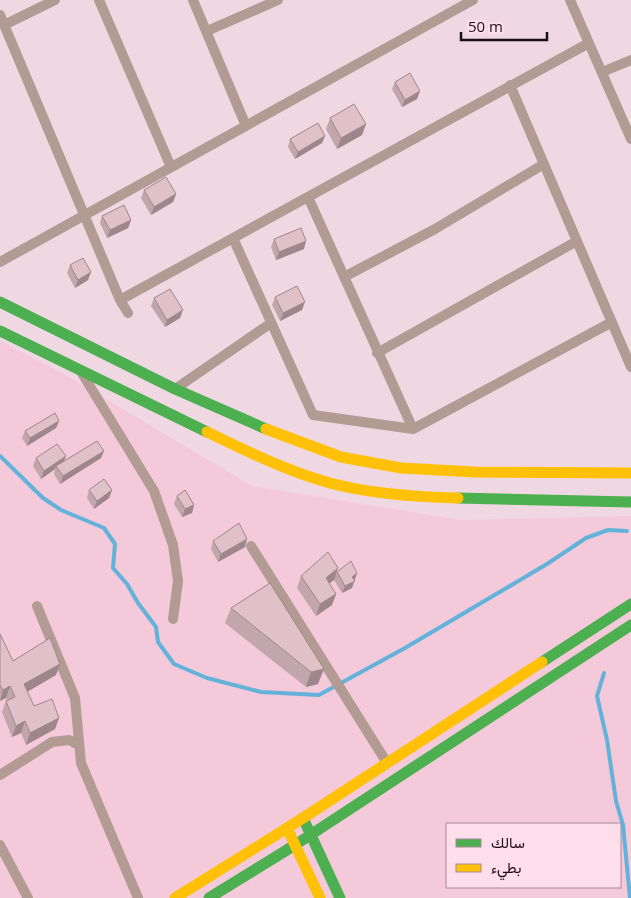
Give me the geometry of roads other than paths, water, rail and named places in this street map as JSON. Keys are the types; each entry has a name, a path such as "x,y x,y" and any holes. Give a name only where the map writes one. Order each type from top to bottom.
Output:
{"street":[{"path":"4,25 55,0"},
{"path":"99,0 171,167"},
{"path":"193,0 246,126"},
{"path":"207,32 278,0"},
{"path":"0,262 473,0"},
{"path":"570,0 631,139"},
{"path":"0,15 120,300 128,313"},
{"path":"120,300 589,43"},
{"path":"602,72 631,60"},
{"path":"510,86 631,367"},
{"path":"344,277 435,229 544,164"},
{"path":"308,197 413,429"},
{"path":"233,238 313,415 413,429 612,322"},
{"path":"377,353 577,241"},
{"path":"0,302 175,388 309,447 341,457 401,468 475,472 631,474"},
{"path":"175,388 272,323"},
{"path":"0,331 236,446 292,470 331,483 379,492 431,497 631,502"},
{"path":"80,370 154,490 173,545 176,563 178,580 173,619"},
{"path":"251,546 387,764"},
{"path":"175,898 387,764 631,604"},
{"path":"37,606 75,698 81,763 138,898"},
{"path":"210,898 295,845 631,625"},
{"path":"0,775 52,742 69,740 79,745"},
{"path":"303,818 340,898"},
{"path":"287,828 320,898"},
{"path":"0,845 28,898"}],"waterway":[{"path":"0,456 43,498 61,510 104,528 115,544 113,568 127,584 138,603 156,627 158,642 174,664 207,678 261,692 319,695 405,648 547,564 586,538 608,530 627,531"},
{"path":"604,673 597,696 607,740 616,801 623,825 630,898"}]}
